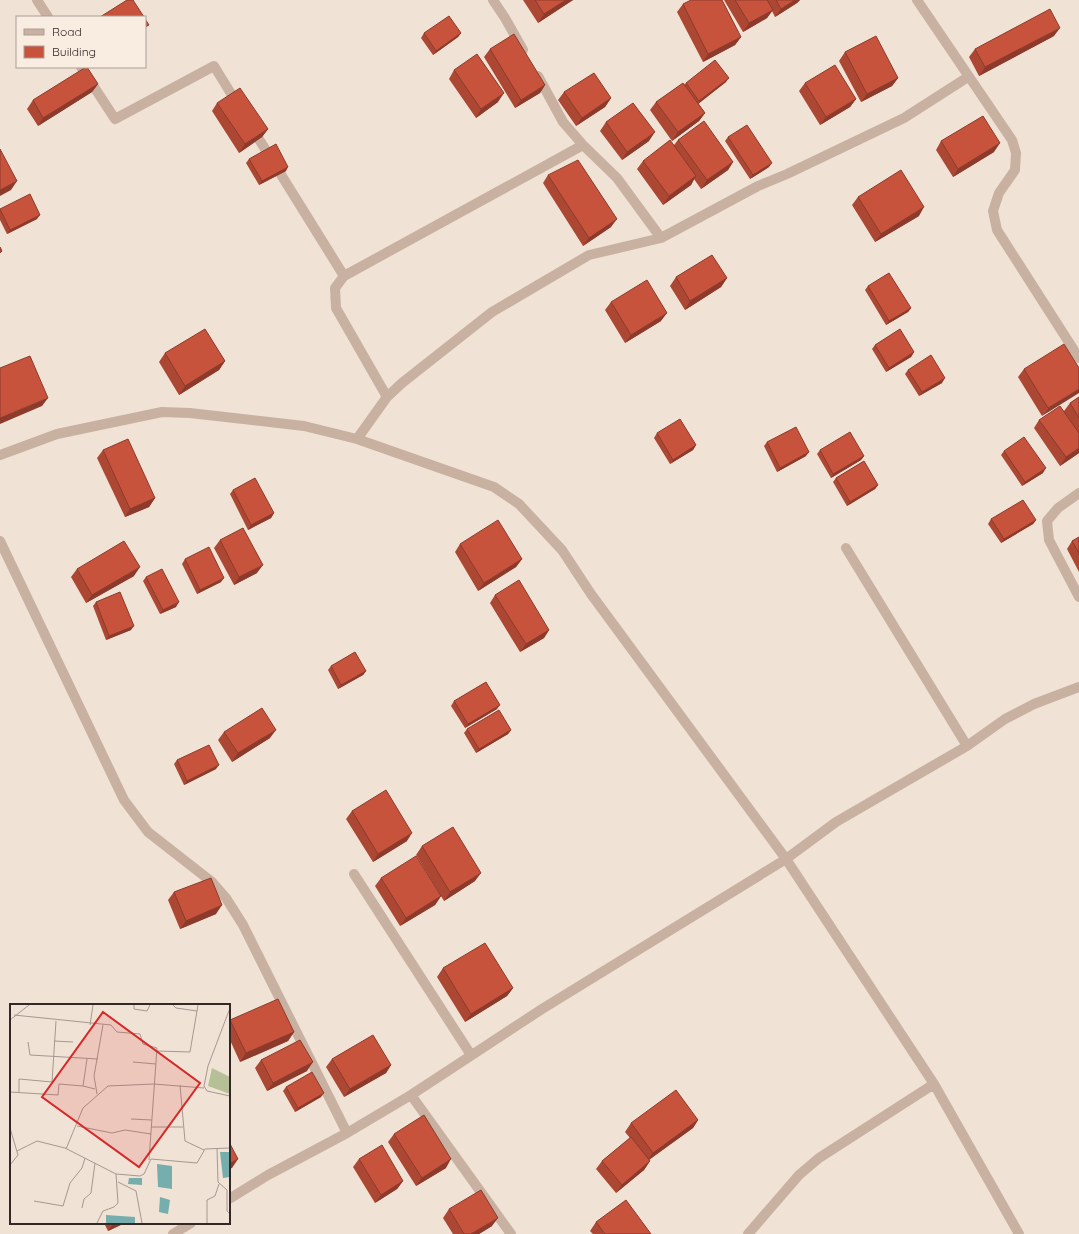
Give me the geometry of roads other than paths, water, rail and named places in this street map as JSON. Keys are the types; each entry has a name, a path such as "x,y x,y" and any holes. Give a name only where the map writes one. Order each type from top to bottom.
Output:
{"street":[{"path":"38,0 47,16"},
{"path":"493,0 505,18 563,122 583,145 617,178 661,238"},
{"path":"917,0 1012,140 1016,153 1015,170 999,193 993,211 997,230 1079,358"},
{"path":"82,68 115,119 214,66 344,276"},
{"path":"357,439 387,397 402,383 492,312 590,255 661,238 758,186 787,174 904,118 968,77"},
{"path":"387,397 336,308 335,288 344,276 583,145"},
{"path":"0,455 57,434 162,412 190,413 304,426 357,439 494,487 519,504 562,550 596,600 786,859 934,1084 1018,1234"},
{"path":"1079,493 1058,508 1047,521 1049,540 1079,597"},
{"path":"0,541 124,800 148,832 212,882 226,898 244,925 347,1133"},
{"path":"846,548 967,746"},
{"path":"230,1198 268,1175 347,1133 411,1095 542,1009 786,859 836,822 967,746 1005,719 1034,704 1079,687"},
{"path":"354,874 471,1055"},
{"path":"748,1234 799,1175 819,1158 934,1084"},
{"path":"411,1095 511,1234"},
{"path":"173,1234 189,1224"}]}
